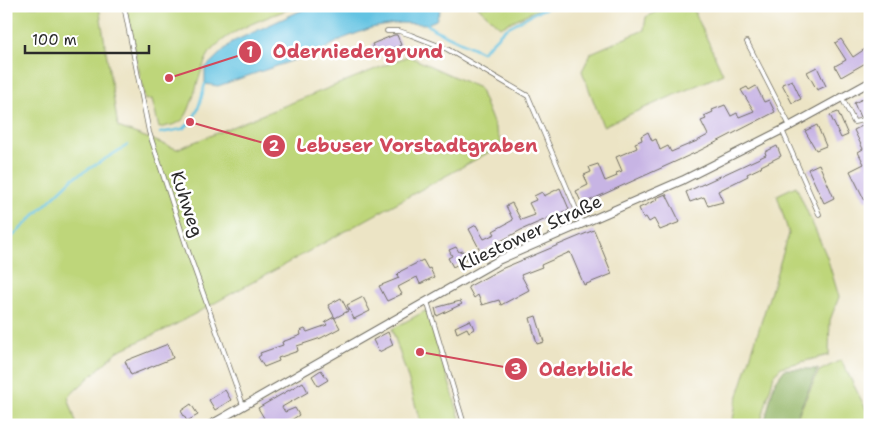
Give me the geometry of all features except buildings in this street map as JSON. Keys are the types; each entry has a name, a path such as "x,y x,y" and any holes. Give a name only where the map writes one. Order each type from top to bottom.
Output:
{"street":[{"name":"Kliestower Straße","path":"210,425 499,260 683,180 869,86"}],"lane":[{"name":"Kuhweg","path":"124,6 149,132 188,251 243,405"},
{"path":"387,31 411,34 447,49 528,96 582,223"},
{"path":"747,42 790,126"},
{"path":"842,98 854,122 864,120"},
{"path":"782,130 819,214"},
{"path":"427,301 464,424"}],"green space":[{"path":"6,6 99,6 118,127 177,149 408,56 479,88 502,145 171,327 118,351 68,397 77,425 6,425"},
{"path":"126,6 296,6 250,24 219,43 206,59 185,116 176,124 159,128 152,99 145,100"},
{"path":"477,6 544,6 500,27"},
{"path":"667,6 692,6 723,74 603,126 582,71 591,53 644,30 646,17"},
{"path":"796,186 827,257 839,297 830,320 829,355 781,367 774,375 760,425 732,425 736,402 789,234 777,195"},
{"path":"427,310 462,425 421,425 392,329"},
{"path":"841,360 870,417 870,425 797,425 799,413 819,371"},
{"path":"785,369 818,369 797,415 795,425 764,425 774,384"}],"water":[{"path":"311,6 439,6 440,11 436,20 427,24 400,23 371,28 342,39 321,51 218,86 205,84 205,68 232,42"}],"waterway":[{"path":"427,24 433,29 482,52 505,29 551,6"},
{"path":"160,133 182,129 189,124 198,108 205,84"},
{"path":"6,240 12,237 72,179 128,145"}],"place":[{"name":"Oderniedergrund","path":"169,78"},
{"name":"Lebuser Vorstadtgraben","path":"190,122"},
{"name":"Oderblick","path":"420,352"}]}
